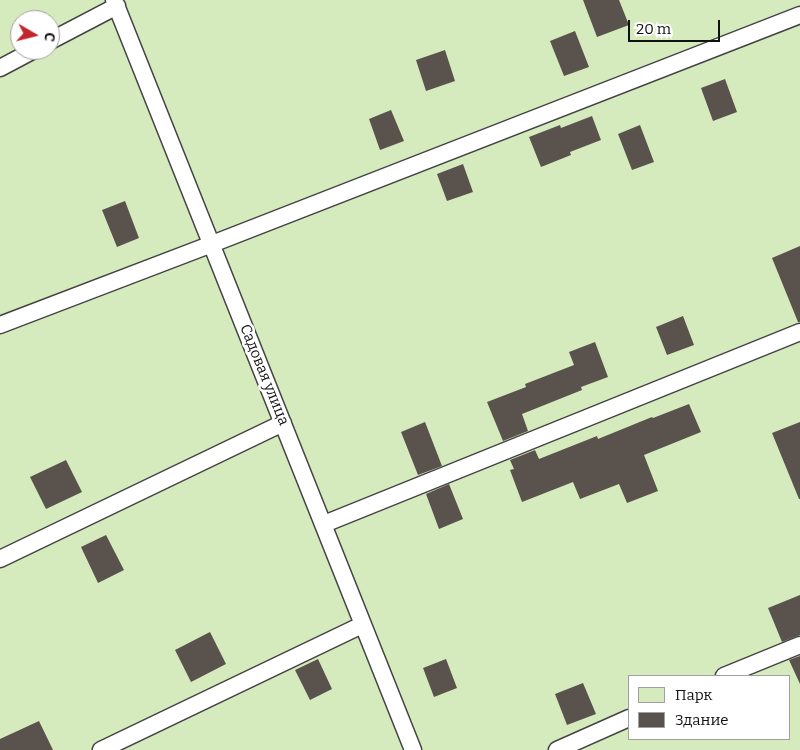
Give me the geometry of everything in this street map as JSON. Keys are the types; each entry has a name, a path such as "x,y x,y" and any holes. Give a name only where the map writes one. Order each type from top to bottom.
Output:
{"lane":[{"path":"60,35 115,3"},
{"name":"Садовая улица","path":"115,3 413,750"},
{"path":"0,325 800,15"},
{"path":"0,68 15,60"},
{"path":"324,524 800,332"},
{"path":"0,559 283,423"},
{"path":"101,750 362,625"},
{"path":"726,675 800,645"},
{"path":"557,750 628,718"}],"green space":[{"path":"0,0 800,0 800,750 0,750"}],"building":[{"path":"583,0 619,0 629,25 597,37"},
{"path":"575,31 589,67 564,76 550,41"},
{"path":"445,50 455,81 426,91 416,60"},
{"path":"725,79 737,112 713,121 701,88"},
{"path":"391,110 404,141 380,150 369,119"},
{"path":"592,116 601,140 570,152 571,155 541,167 529,137 560,125 561,128"},
{"path":"640,125 654,162 632,170 618,134"},
{"path":"463,164 473,192 447,201 437,174"},
{"path":"125,201 139,238 117,247 102,210"},
{"path":"800,246 800,322 798,322 772,258"},
{"path":"683,316 694,345 667,355 656,327"},
{"path":"595,342 608,377 581,387 582,390 522,414 528,431 503,441 487,402 526,387 525,384 574,365 569,352"},
{"path":"689,404 701,432 644,455 658,491 627,503 619,484 580,499 573,482 522,502 510,470 514,469 510,460 535,450 539,459 597,436 598,439"},
{"path":"425,422 442,466 418,475 401,432"},
{"path":"800,422 800,499 799,499 772,433"},
{"path":"66,460 82,492 46,509 30,477"},
{"path":"449,484 463,519 439,529 426,494"},
{"path":"106,535 124,570 98,583 81,547"},
{"path":"800,595 800,635 782,642 768,608"},
{"path":"210,632 226,664 191,682 175,650"},
{"path":"800,656 800,684 789,660"},
{"path":"318,659 332,689 310,700 295,670"},
{"path":"446,659 457,688 434,697 423,668"},
{"path":"583,683 596,714 567,725 555,694"},
{"path":"39,721 53,750 0,750 0,739"}]}
